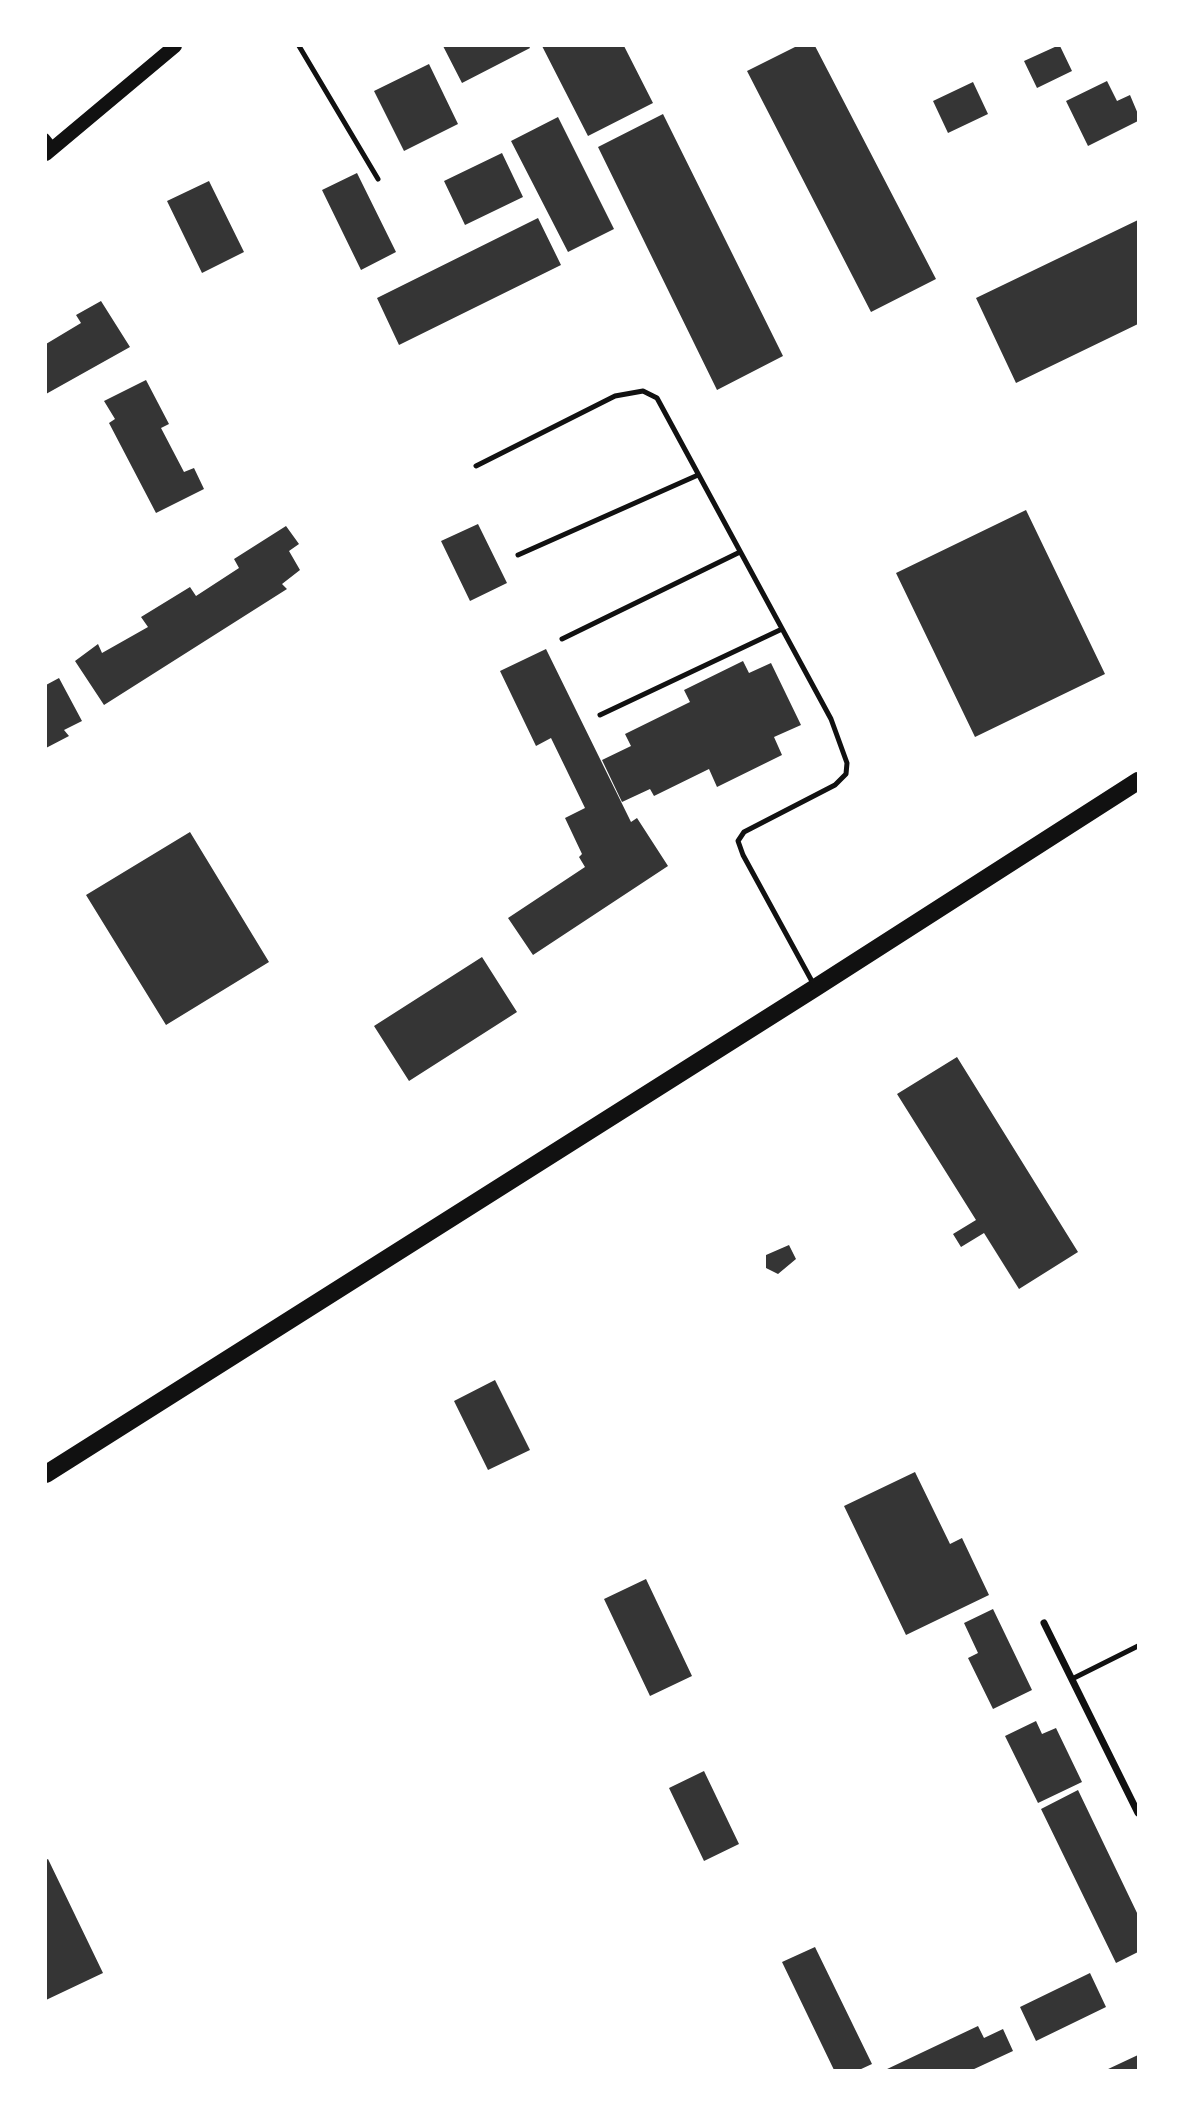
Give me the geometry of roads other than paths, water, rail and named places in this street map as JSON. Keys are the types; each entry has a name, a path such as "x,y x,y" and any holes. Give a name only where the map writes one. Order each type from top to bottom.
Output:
{"main road":[{"path":"48,146 175,46"},
{"path":"46,1474 1139,781"}],"street":[{"path":"1044,1623 1139,1813"}],"lane":[{"path":"299,46 378,179"},
{"path":"476,466 615,396 643,391 657,398 831,719 847,763 846,774 835,785 744,832 738,841 743,855 816,988"},
{"path":"517,555 698,475"},
{"path":"562,639 740,552"},
{"path":"600,715 782,629"},
{"path":"1072,1679 1139,1646"}]}
